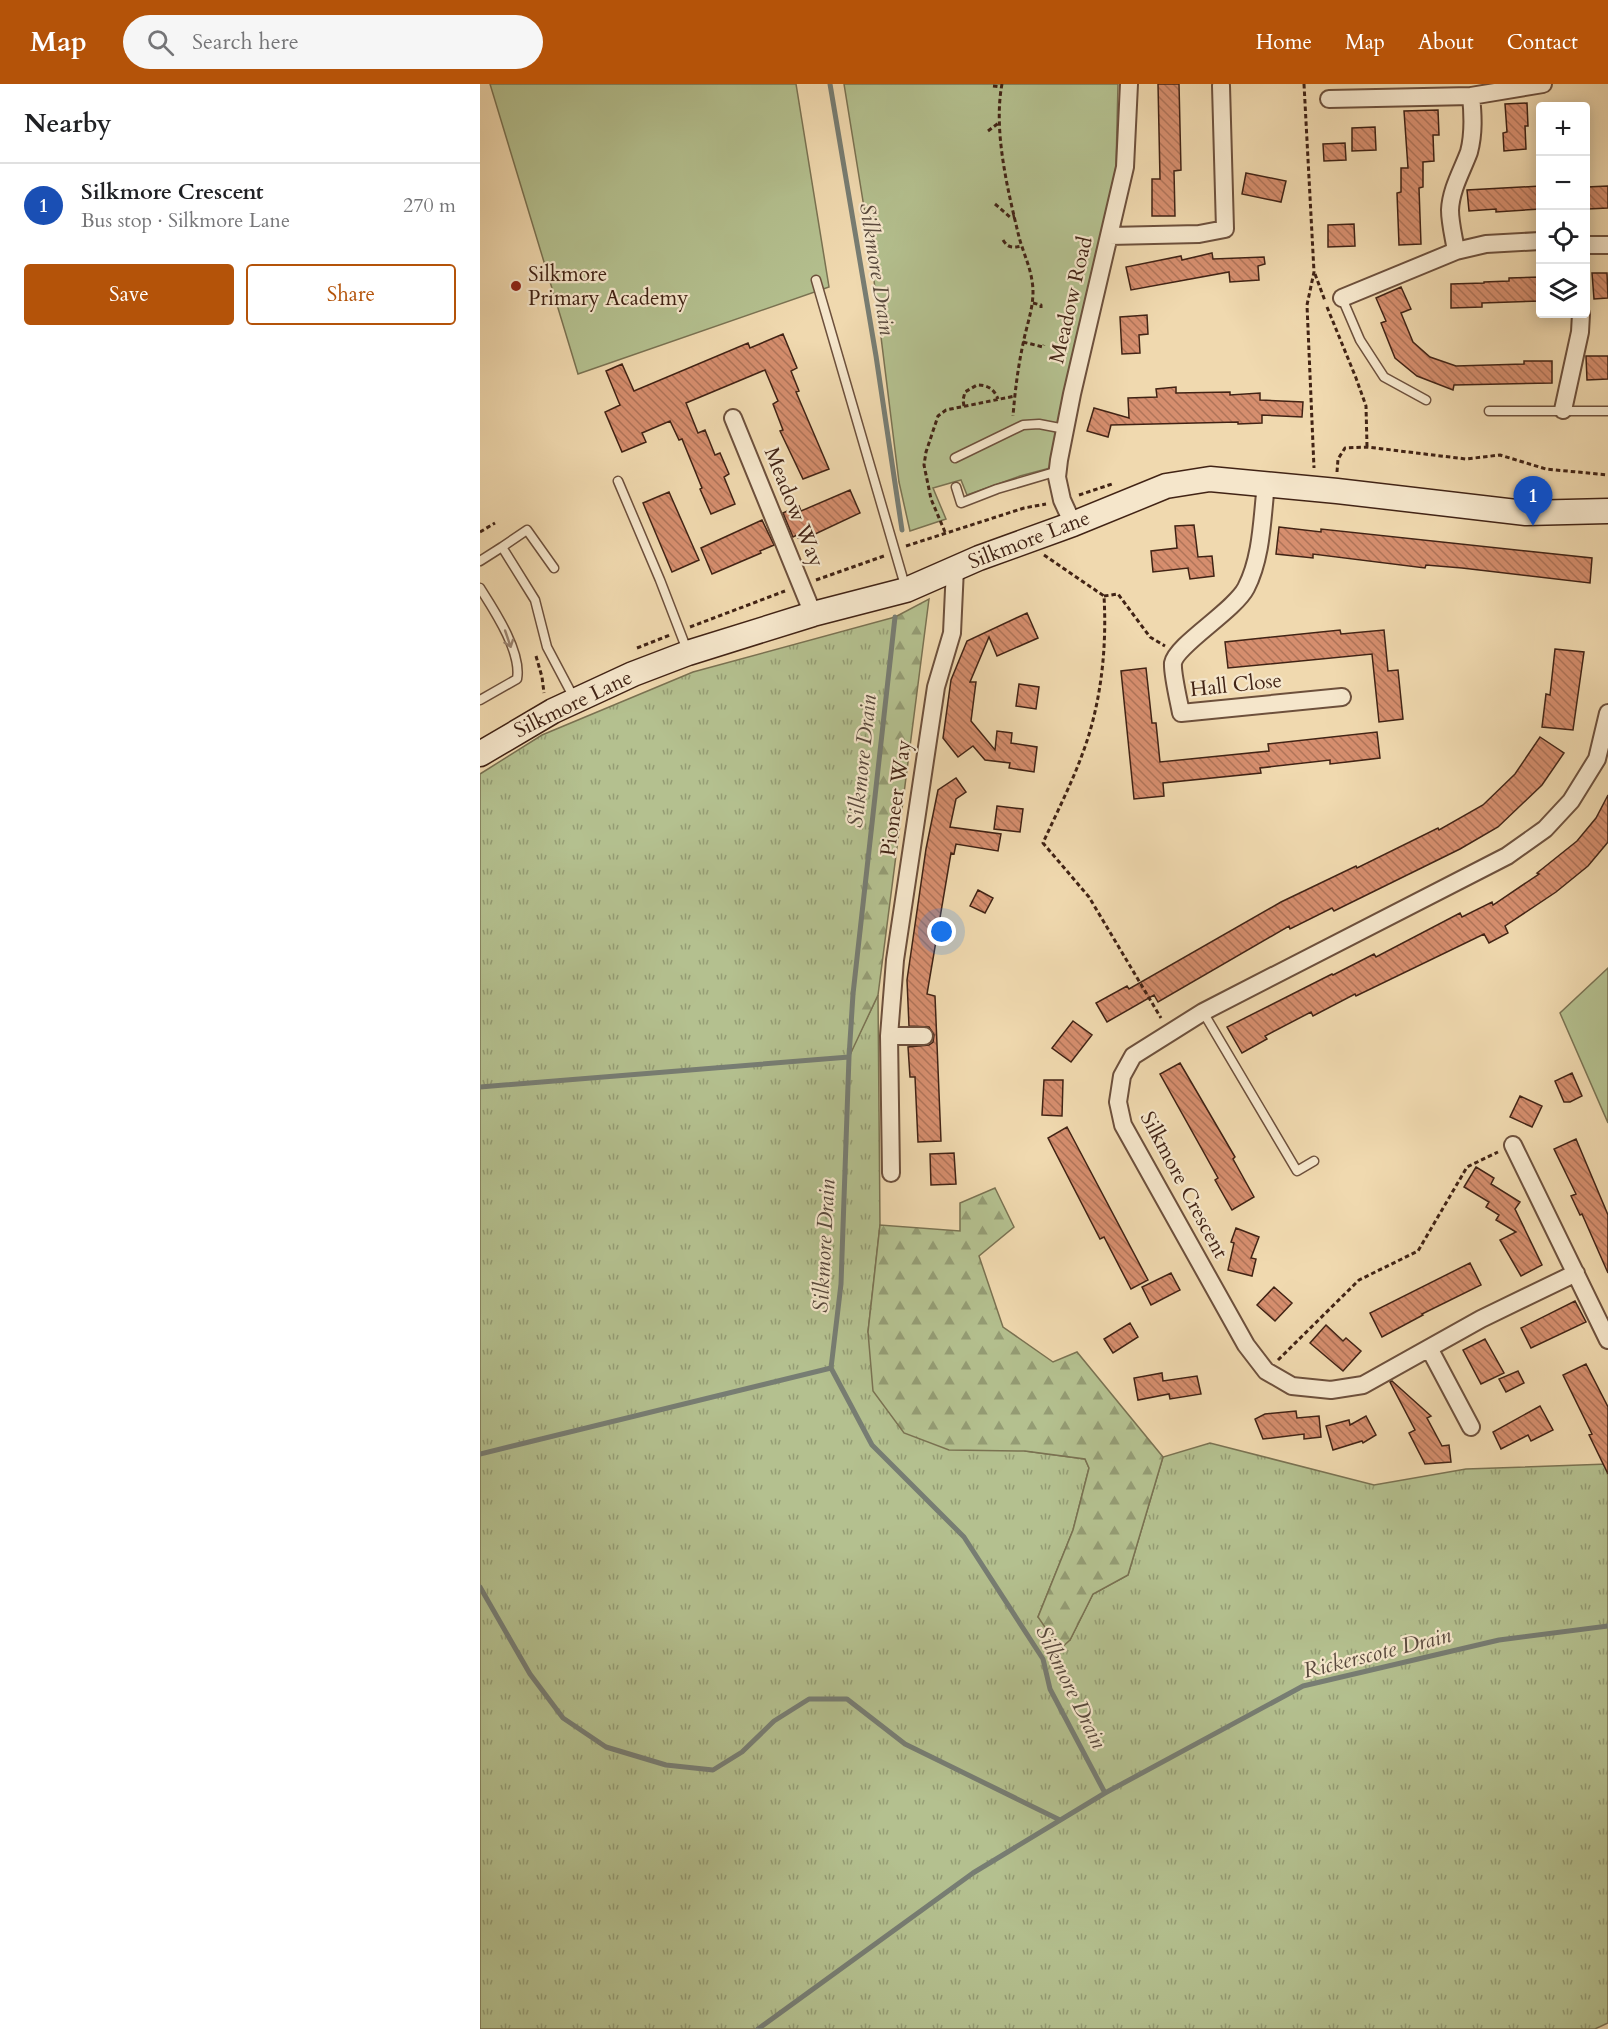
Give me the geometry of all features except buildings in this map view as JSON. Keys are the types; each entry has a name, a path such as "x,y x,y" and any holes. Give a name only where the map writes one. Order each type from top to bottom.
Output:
{"street":[{"name":"Meadow Road","path":"1073,524 1062,500 1058,471 1065,429 1125,167 1129,84"},
{"path":"1329,99 1471,96 1543,84"},
{"path":"1109,236 1199,234 1225,229 1221,86"},
{"path":"1456,251 1450,211 1453,190 1472,137 1471,96"},
{"path":"1342,298 1456,251 1486,244 1536,241"},
{"path":"1590,245 1608,246"},
{"path":"1563,410 1580,332 1581,318"},
{"name":"Meadow Way","path":"733,418 813,614"},
{"name":"Silkmore Lane","path":"480,754 553,711 633,674 688,653 813,614 906,590 955,568 1166,486 1210,479 1526,513 1608,511"},
{"name":"Hall Close","path":"1266,484 1255,570 1245,591 1226,612 1178,652 1173,663 1181,713 1342,697"},
{"name":"Pioneer Way","path":"891,1173 889,1036 895,960 936,687 952,633 955,568"},
{"name":"Silkmore Crescent","path":"1576,1273 1481,1319 1363,1385 1331,1390 1292,1386 1266,1371 1246,1345 1123,1125 1118,1102 1122,1076 1133,1056 1170,1032 1203,1012 1507,856 1545,829 1571,801 1597,759 1608,713"},
{"path":"889,1036 924,1036"},
{"path":"1513,1145 1608,1340"},
{"path":"1429,1348 1471,1427"}],"lane":[{"path":"816,280 906,590"},
{"path":"1342,298 1360,340 1384,377 1426,400"},
{"path":"1489,411 1608,411"},
{"path":"955,458 1023,425 1039,424 1065,429"},
{"path":"956,487 961,503 996,489 1058,471"},
{"path":"618,481 688,653"},
{"path":"480,561 527,530 554,568"},
{"path":"502,547 535,600 547,647 575,700"},
{"path":"480,588 504,625 519,670 518,679 480,700"},
{"path":"1203,1012 1297,1171 1314,1161"}],"path":[{"path":"1304,84 1314,272 1307,305 1314,470"},
{"path":"993,86 1002,86 1000,122 1008,183 1032,281 1032,303 1018,371 1013,430"},
{"path":"988,131 1000,122"},
{"path":"995,204 1010,217"},
{"path":"1007,221 1010,217 1015,216"},
{"path":"1003,240 1007,246 1012,248 1022,246"},
{"path":"1314,272 1366,406 1367,447"},
{"path":"1027,282 1032,281"},
{"path":"1032,303 1041,305 1041,308"},
{"path":"1023,342 1043,347 1044,345"},
{"path":"964,406 965,392 977,385 987,386 998,399"},
{"path":"1337,472 1338,459 1345,448 1367,447 1466,459 1500,455 1546,469 1608,476"},
{"path":"906,546 1024,508 1049,503"},
{"path":"481,531 495,523"},
{"path":"1024,542 1104,596 1118,594 1150,637 1178,652"},
{"path":"816,580 877,559"},
{"path":"700,622 784,592"},
{"path":"1104,596 1105,621 1100,689 1083,754 1043,843 1089,897 1170,1032"},
{"path":"536,656 544,696 553,711"},
{"path":"1266,1371 1359,1280 1418,1251 1467,1167 1513,1145"}],"green space":[{"path":"490,84 796,84 829,287 578,374"},
{"path":"844,84 1118,84 1116,167 1050,468 967,495 961,480 933,488 946,519 910,531 899,482 868,232"},
{"path":"929,599 878,995 849,1057 853,994 895,617"},
{"path":"895,617 853,994 849,1055 878,995 880,1225 868,1332 1025,1451 1085,1459 1089,1468 1073,1530 1038,1617 1070,1640 1093,1594 1128,1575 1163,1457 1210,1443 1374,1485 1466,1469 1608,1464 1608,2023 1595,2029 480,2029 480,774 542,735 693,672"},
{"path":"1608,968 1608,1123 1560,1013"},
{"path":"995,1188 1014,1227 979,1256 1003,1327 1053,1362 1077,1352 1163,1457 1128,1575 1093,1594 1070,1640 1060,1649 1038,1617 1073,1530 1089,1468 1085,1459 1025,1451 949,1450 904,1433 873,1391 868,1332 880,1225 960,1231 960,1203"}],"waterway":[{"name":"Silkmore Drain","path":"830,84 876,356 902,530"},
{"name":"Silkmore Drain","path":"895,617 853,994 841,1284 831,1368 872,1445 964,1537 1043,1659 1050,1689 1105,1793"},
{"path":"480,1087 849,1057"},
{"path":"480,1454 831,1368"},
{"path":"480,1587 530,1674 563,1718 606,1747 666,1765 713,1770 742,1752 774,1721 809,1699 847,1699 905,1744 1060,1820"},
{"name":"Rickerscote Drain","path":"758,2029 973,1873 1105,1793 1303,1686 1499,1640 1608,1626"}],"place":[{"name":"Silkmore Primary Academy","path":"516,286"},
{"name":"Silkmore Crescent","path":"1533,526"}]}
